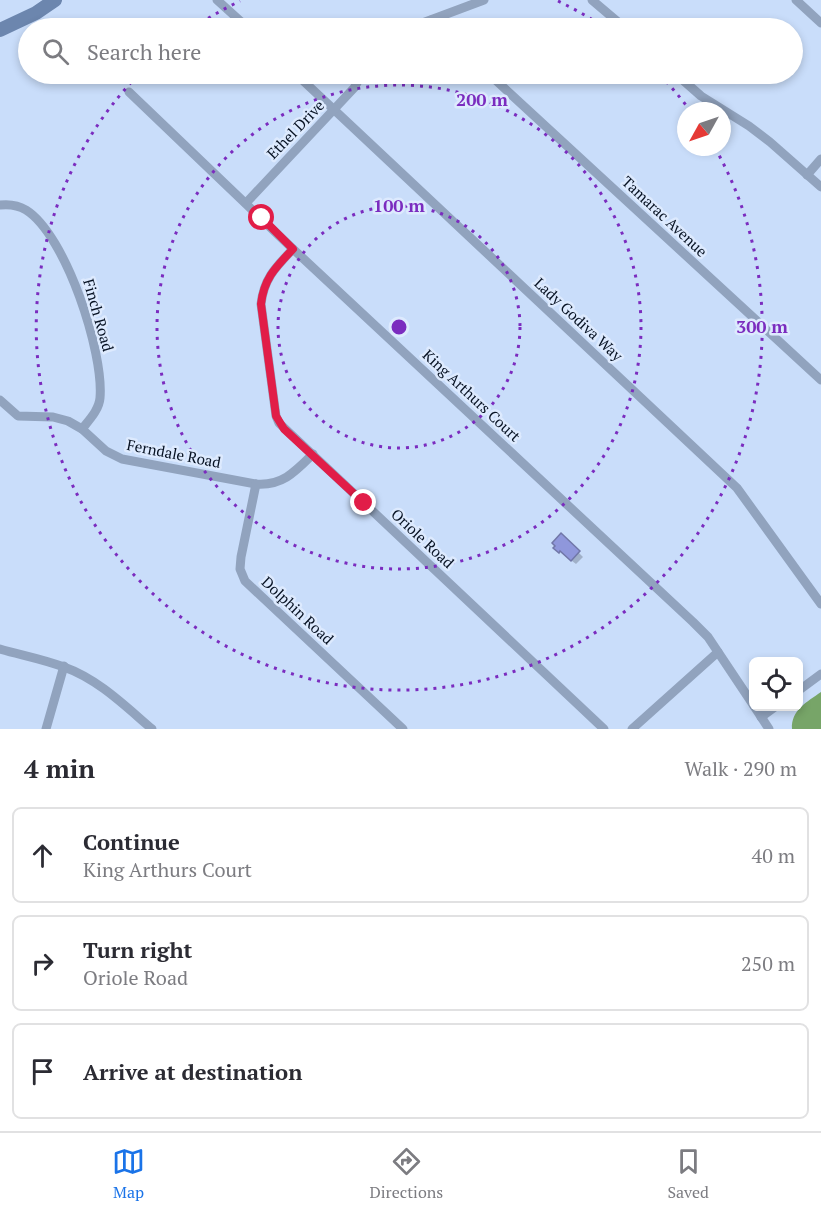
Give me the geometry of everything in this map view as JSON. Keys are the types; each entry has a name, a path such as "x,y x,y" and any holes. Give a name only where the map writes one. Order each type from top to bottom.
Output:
{"street":[{"path":"25,18 55,0"},
{"path":"217,0 237,18"},
{"path":"436,18 484,0"},
{"path":"592,0 613,18"},
{"path":"796,0 821,23"},
{"path":"0,30 18,22"},
{"name":"Lady Godiva Way","path":"307,84 737,488 821,604"},
{"name":"Ethel Drive","path":"246,203 335,110 356,84"},
{"name":"Tamarac Avenue","path":"500,84 821,380"},
{"path":"687,84 701,96 770,142 821,187"},
{"name":"King Arthurs Court","path":"129,92 293,249 693,622 718,652 749,698"},
{"path":"807,175 821,159"},
{"name":"Finch Road","path":"0,205 11,204 25,209 36,218 55,244 72,275 84,308 100,383 100,400 82,429"},
{"name":"Oriole Road","path":"293,249 274,269 263,286 261,304 276,416 284,429 604,729"},
{"name":"Ferndale Road","path":"0,400 18,416 52,417 68,421 82,429 106,451 122,459 256,484 267,485 280,482 292,475 313,454"},
{"name":"Dolphin Road","path":"256,484 241,557 240,569 245,581 403,729"},
{"path":"0,649 63,666 101,687 152,729"},
{"path":"632,729 718,652"},
{"path":"46,729 63,666"},
{"path":"803,687 821,674"},
{"name":"King Arthurs Court","path":"757,711 769,729"},
{"path":"761,717 769,711"}],"shaded area":[{"path":"821,692 821,729 792,729 794,717 798,711 803,711 805,703"}],"building":[{"path":"561,533 580,551 571,561 553,548 555,546 552,543"}],"route":[{"path":"262,218 293,249 274,269 263,286 261,304 276,416 284,429 364,503"}]}
